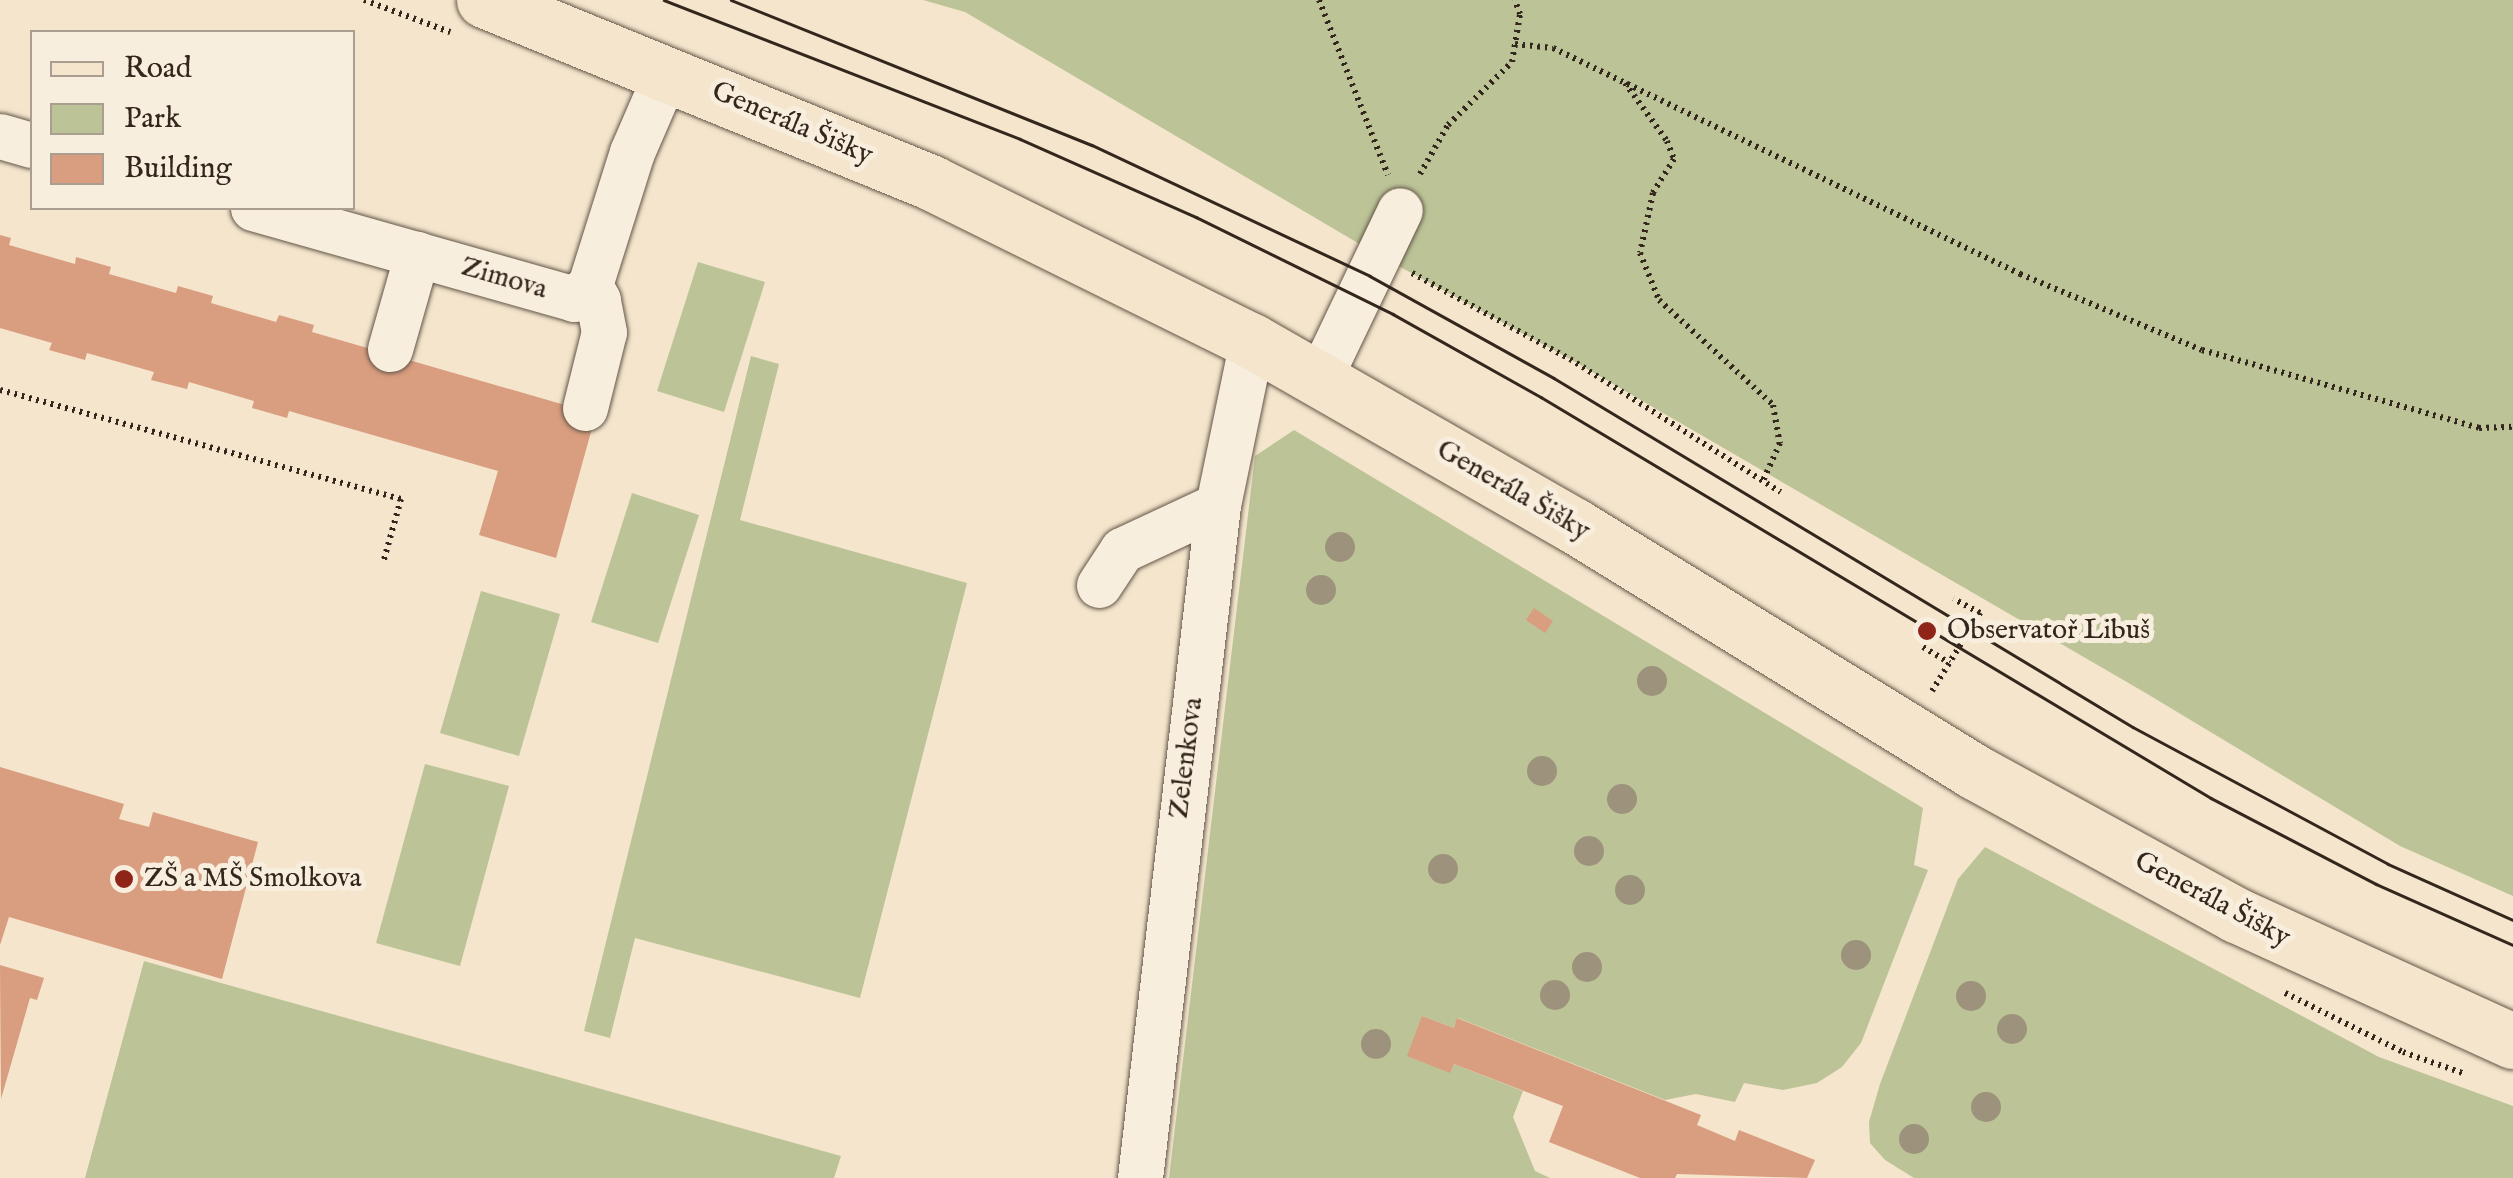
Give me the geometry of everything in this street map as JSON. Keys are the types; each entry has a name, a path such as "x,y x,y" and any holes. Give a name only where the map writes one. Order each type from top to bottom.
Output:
{"main road":[{"name":"Generála Šišky","path":"469,17 667,71 932,183 1252,342 1575,526 1975,772 2495,1060"}],"street":[{"name":"Zimova","path":"259,210 574,300 590,286 632,152 667,71"},
{"path":"0,136 30,144"},
{"path":"1320,379 1400,210"},
{"path":"390,350 417,254"},
{"path":"585,408 604,332 604,318 590,286"},
{"name":"Zelenkova","path":"1140,1178 1218,505 1252,342"},
{"path":"1099,585 1122,550 1218,505"}],"path":[{"path":"364,0 469,17"},
{"path":"1318,0 1326,9 1400,210"},
{"path":"1428,161 1448,125 1512,62 1520,14 1515,0"},
{"path":"1515,44 1552,48 2020,274 2202,350 2479,428 2513,427"},
{"path":"1622,80 1667,141 1674,159 1654,193 1640,253 1659,300 1773,406 1780,443 1762,481"},
{"path":"1380,256 1570,359 1780,492"},
{"path":"0,390 401,499 383,564"},
{"path":"1907,730 1980,613 1954,599"},
{"path":"1922,647 1950,663"},
{"path":"2271,986 2403,1052 2495,1060"}],"green space":[{"path":"923,0 2513,0 2513,896 2400,846 2144,692 1570,359 1380,256 965,12"},
{"path":"698,262 765,282 724,412 657,391"},
{"path":"751,356 779,364 740,520 967,583 860,998 635,938 610,1038 584,1031"},
{"path":"1294,430 1923,808 1914,865 1928,870 1861,1043 1842,1067 1817,1083 1783,1090 1744,1083 1735,1102 1696,1094 1665,1100 1458,1018 1454,1028 1422,1016 1450,1072 1454,1064 1523,1091 1513,1117 1535,1171 1550,1178 1169,1178 1255,456"},
{"path":"632,493 699,515 658,643 591,622"},
{"path":"481,591 560,614 519,756 440,733"},
{"path":"425,764 509,786 460,966 376,943"},
{"path":"1985,847 2379,1057 2513,1106 2513,1178 1914,1178 1885,1160 1870,1143 1869,1122 1880,1084 1958,879"},
{"path":"144,961 841,1156 834,1178 85,1178"}],"building":[{"path":"0,235 11,238 9,245 75,264 76,257 111,267 109,274 176,293 178,286 213,296 211,303 276,322 279,315 314,325 312,332 596,414 556,558 479,535 498,471 289,411 287,418 252,408 254,401 189,382 187,389 151,380 154,372 87,353 85,360 49,350 52,343 0,328"},
{"path":"1534,608 1553,621 1545,633 1526,620"},
{"name":"ZŠ a MŠ Smolkova","path":"0,767 124,804 119,819 149,827 153,812 258,842 222,979 9,917 0,945"},
{"path":"0,965 44,978 37,1000 30,998 1,1099"},
{"path":"1422,1016 1454,1028 1457,1018 1701,1115 1697,1125 1735,1141 1739,1130 1815,1160 1807,1178 1677,1174 1675,1178 1640,1178 1549,1142 1563,1106 1454,1064 1450,1073 1407,1056"}],"tram line":[{"path":"664,0 1020,139 1196,217 1393,314 1541,397 2211,798 2376,884 2513,945"},
{"path":"731,0 1092,145 1370,276 1554,378 2133,727 2388,864 2513,920"}],"place":[{"name":"Observatoř Libuš","path":"1927,631"},
{"name":"ZŠ a MŠ Smolkova","path":"124,879"}]}
